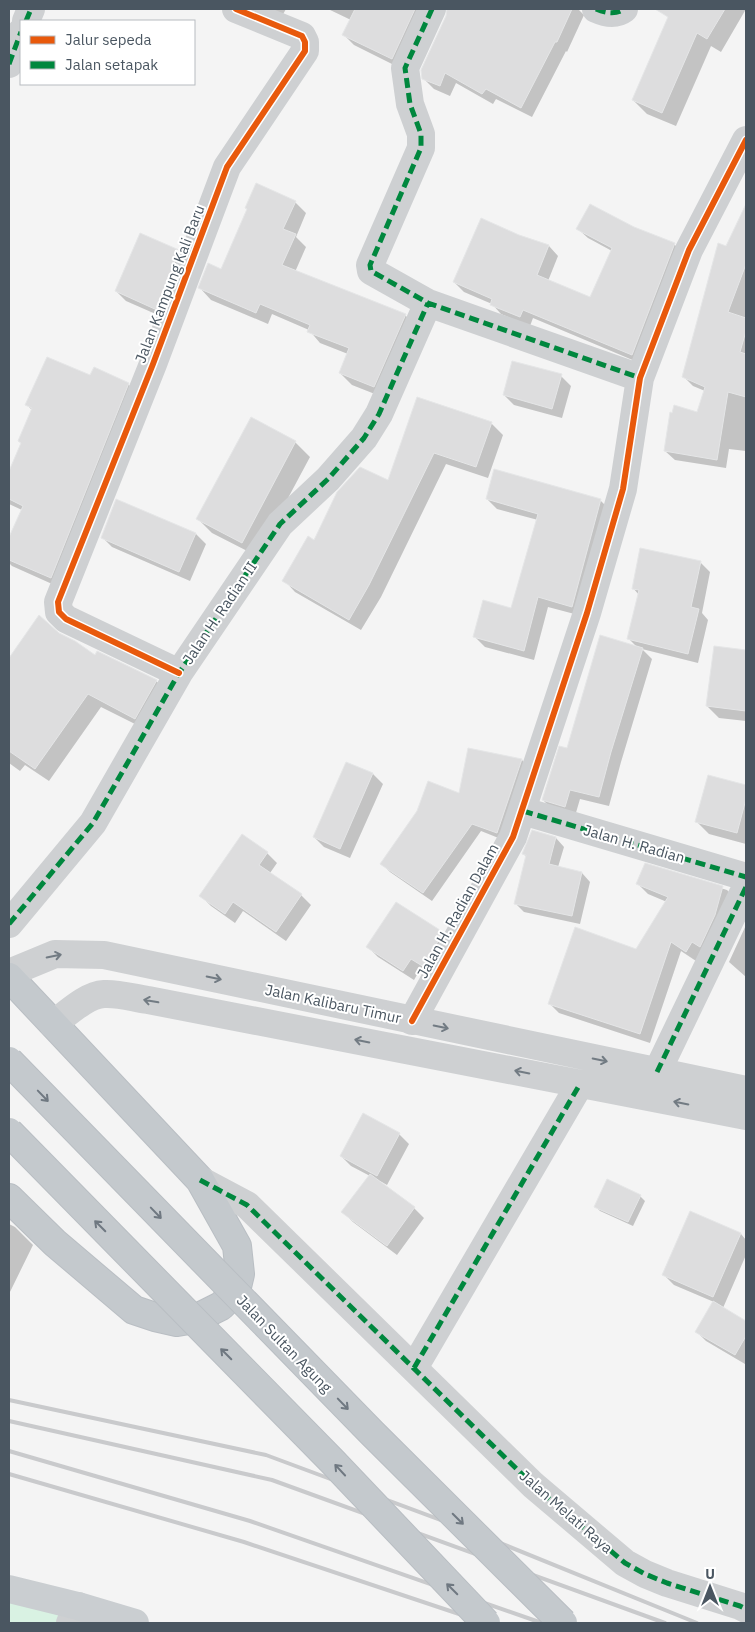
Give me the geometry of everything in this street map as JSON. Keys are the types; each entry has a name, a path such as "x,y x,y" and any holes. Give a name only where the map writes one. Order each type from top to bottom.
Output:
{"highway":[{"path":"9,977 200,1180 237,1246 240,1274 236,1291 221,1306 195,1319 177,1322 154,1318 134,1310 55,1243 9,1198"},
{"name":"Jalan Sultan Agung","path":"9,1062 372,1433 563,1623"},
{"path":"9,1132 325,1455 486,1623"}],"main road":[{"path":"9,1589 74,1614 135,1623"}],"street":[{"name":"Jalan Kampung Kali Baru","path":"179,673 66,619 60,612 58,602 153,364 227,167 305,50 305,42 302,36 236,9"},
{"path":"432,9 405,68 410,104 421,134 420,148 370,265 371,271 428,303 640,378"},
{"path":"596,9 610,12 619,12 624,9"},
{"path":"9,64 20,35"},
{"name":"Jalan H. Radian Dalam","path":"412,1021 513,837 523,811 564,678 587,613 622,490 640,378 689,250 746,140"},
{"name":"Jalan H. Radian II","path":"9,924 93,823 179,673 280,524 328,479 364,438 379,414 428,303"},
{"name":"Jalan H. Radian","path":"523,811 746,877"},
{"path":"657,1072 746,887"},
{"name":"Jalan Kalibaru Timur","path":"9,973 55,954 104,955 738,1089"},
{"name":"Jalan Kalibaru Timur","path":"53,1024 85,1001 104,994 148,1000 746,1116"},
{"path":"414,1368 580,1084"},
{"path":"715,1110 738,1089"},
{"name":"Jalan Melati Raya","path":"200,1180 247,1205 533,1485 625,1563 667,1583 716,1597 746,1609"}],"green space":[{"path":"9,1589 78,1606 70,1623 9,1623"}],"building":[{"path":"355,9 415,9 392,59 342,35"},
{"path":"447,9 572,9 557,42 555,42 521,108 486,89 482,94 445,73 440,86 422,79 421,70 446,16"},
{"path":"655,9 725,9 707,39 697,33 662,113 632,100 668,17"},
{"path":"256,183 296,201 283,229 296,234 282,265 406,314 374,387 339,373 349,348 307,332 310,325 260,304 256,313 198,288 208,263 221,269"},
{"path":"590,204 634,227 675,243 632,355 523,310 520,317 490,305 492,299 453,282 481,218 519,235 549,245 537,275 590,297 612,248 576,229"},
{"path":"746,204 746,264 728,312 746,318 746,331 740,352 746,354 746,397 728,392 717,460 664,451 670,412 672,413 674,405 697,412 705,387 682,377 718,243 726,246"},
{"path":"140,233 179,250 157,310 115,291"},
{"path":"47,357 90,375 94,367 129,383 51,578 9,560 9,537 23,506 9,499 9,471 21,443 18,441 32,408 25,405"},
{"path":"512,361 562,374 552,409 503,395"},
{"path":"417,397 492,422 476,467 434,453 369,585 349,620 282,581 308,536 314,540 337,492 360,467 388,480"},
{"path":"251,417 296,441 242,543 196,519"},
{"path":"494,469 601,499 572,607 538,597 524,651 473,637 483,600 511,608 538,514 486,499"},
{"path":"116,499 196,533 179,572 101,538"},
{"path":"640,548 701,561 691,607 699,609 688,654 627,639 639,590 632,589"},
{"path":"39,615 59,633 75,641 95,655 97,651 157,680 135,719 88,694 35,769 9,751 9,658"},
{"path":"600,635 643,648 599,797 570,790 565,807 542,800 559,746 567,748"},
{"path":"714,646 746,650 746,711 706,706"},
{"path":"468,748 522,759 497,833 472,824 423,893 380,864 417,811 428,781 459,793"},
{"path":"346,762 373,773 340,849 313,837"},
{"path":"708,775 746,785 746,799 737,833 695,822"},
{"path":"532,830 556,837 549,864 582,872 572,916 514,904 526,855 522,854"},
{"path":"242,834 268,852 259,865 302,894 276,932 233,902 225,914 199,896"},
{"path":"645,863 723,886 715,915 700,947 692,942 686,952 671,942 640,1034 548,1004 575,927 636,949 668,897 636,884"},
{"path":"396,902 443,932 424,967 411,959 403,971 366,947"},
{"path":"363,1113 400,1133 377,1176 340,1156"},
{"path":"370,1174 415,1207 387,1246 341,1212"},
{"path":"607,1179 641,1195 628,1222 594,1207"},
{"path":"690,1211 741,1233 713,1297 662,1275"},
{"path":"713,1301 746,1321 746,1336 735,1355 695,1332"}],"railway":[{"path":"9,1400 266,1455 473,1532 697,1623"},
{"path":"9,1421 272,1480 665,1623"},
{"path":"9,1451 250,1521 542,1623"},
{"path":"9,1474 244,1542 486,1623"}],"marked path":[{"path":"26,20 31,9"},
{"path":"432,9 405,68 410,104 421,134 421,148 370,265 371,271 428,303 640,378"},
{"path":"596,9 610,13 624,9"},
{"path":"9,64 20,35"},
{"path":"9,924 93,823 179,673 280,524 328,479 364,438 379,414 428,303"},
{"path":"523,811 746,877"},
{"path":"657,1072 746,887"},
{"path":"414,1368 580,1084"},
{"path":"200,1180 247,1205 533,1485 625,1563 667,1583 746,1609"}],"cycle path":[{"path":"179,673 66,619 59,612 58,602 153,364 227,167 305,51 305,42 302,36 236,9"},
{"path":"412,1021 513,837 587,613 623,489 640,378 689,250 746,140"}]}
